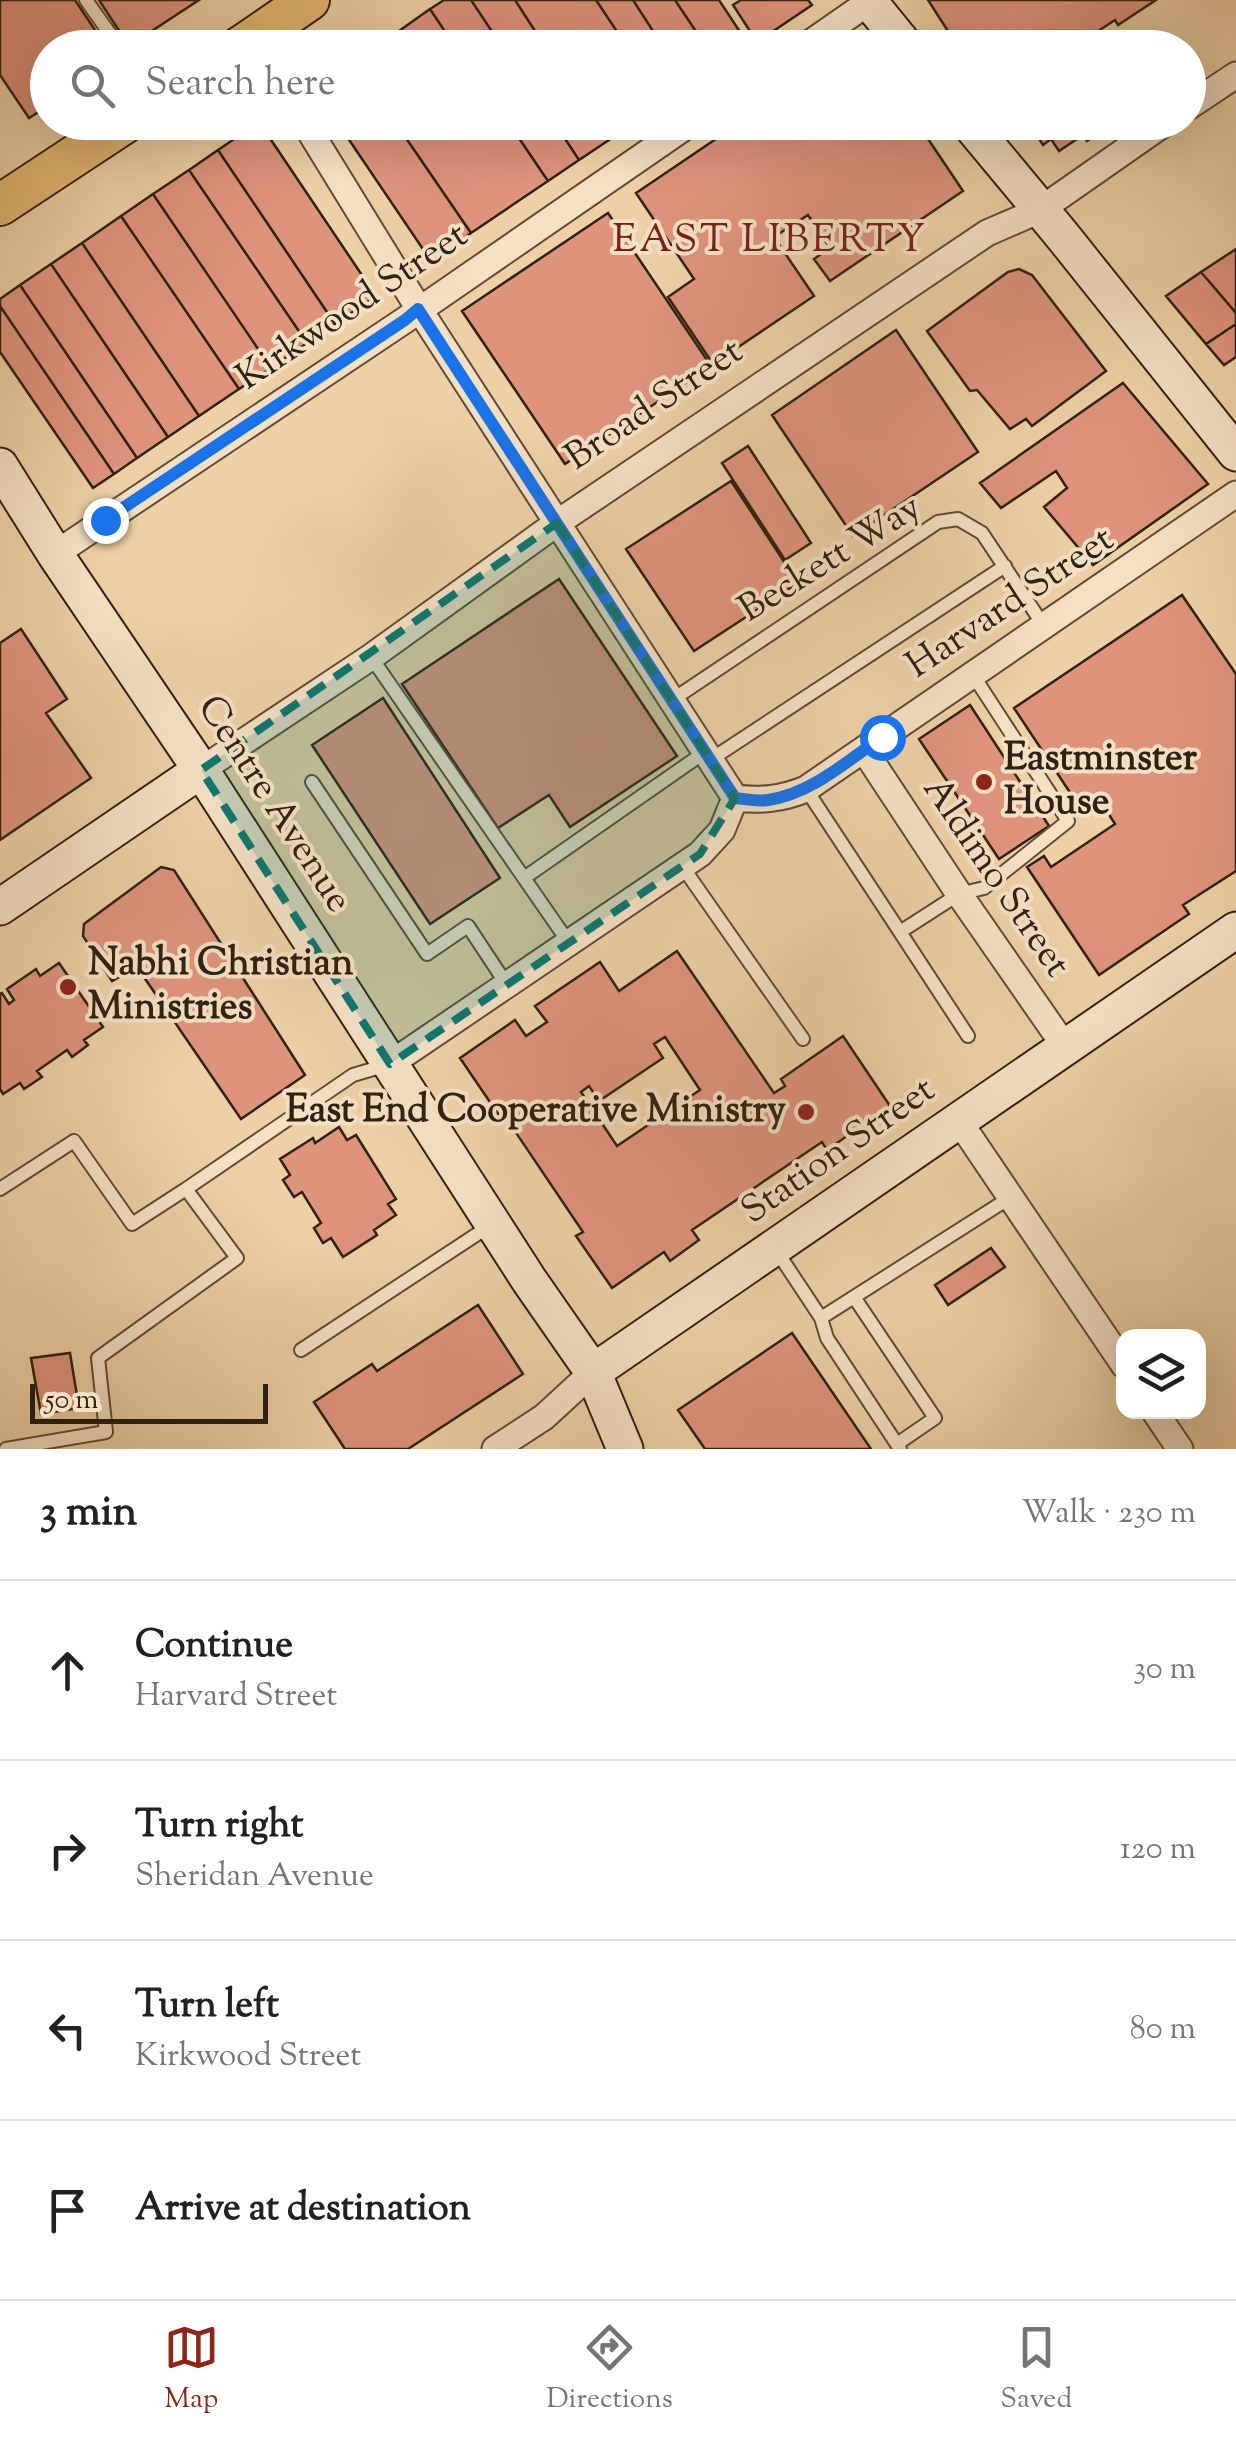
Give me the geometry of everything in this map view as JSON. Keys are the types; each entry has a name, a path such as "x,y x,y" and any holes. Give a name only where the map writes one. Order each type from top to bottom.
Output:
{"main road":[{"path":"273,24 309,0"},
{"path":"870,1 893,30"},
{"path":"0,204 98,140"},
{"path":"983,140 1236,453"},
{"name":"Centre Avenue","path":"0,466 594,1372 625,1449"},
{"name":"Broad Street","path":"0,906 201,770"},
{"name":"Station Street","path":"594,1372 1236,930"}],"street":[{"path":"828,30 870,1"},
{"path":"1206,95 1236,74"},
{"path":"315,140 418,309 735,798 722,830 700,854 390,1064"},
{"name":"Kirkwood Street","path":"55,554 666,140"},
{"name":"Broad Street","path":"201,770 987,233 1040,210 1140,140"},
{"name":"Harvard Street","path":"735,798 764,801 806,789 1236,494"},
{"name":"Aldimo Street","path":"864,750 1066,1048"},
{"path":"960,1120 1116,1353"},
{"name":"Station Street","path":"495,1449 544,1417 594,1372"},
{"path":"1160,1419 1180,1449"}],"lane":[{"path":"86,0 107,30"},
{"name":"Beckett Way","path":"672,700 938,522 958,520 982,533 1044,626"},
{"path":"524,878 1006,566"},
{"path":"371,657 570,943"},
{"path":"900,932 958,894 984,888 1068,821 973,676"},
{"path":"312,782 426,954 468,926 507,985"},
{"path":"806,789 968,1036"},
{"path":"682,866 803,1039"},
{"path":"0,1189 74,1141 132,1224 352,1075 390,1064"},
{"path":"6,1449 106,1432 98,1358 237,1258 186,1189"},
{"path":"822,1318 1011,1198"},
{"path":"301,1350 493,1223"},
{"path":"775,1248 822,1318 828,1338 898,1447 935,1418 854,1298"}],"highlighted area":[{"path":"557,523 735,798 700,854 390,1064 201,770"}],"building":[{"path":"0,0 75,0 95,30 30,30 30,117 0,75"},
{"path":"99,0 199,0 153,30 119,30"},
{"path":"444,0 471,0 491,30 444,30 430,9"},
{"path":"471,0 515,0 534,30 491,30"},
{"path":"515,0 596,0 616,30 534,30"},
{"path":"596,0 633,0 652,30 616,30"},
{"path":"633,0 675,0 695,30 652,30"},
{"path":"675,0 719,0 739,30 695,30"},
{"path":"741,0 808,0 812,5 775,30 749,30 733,5"},
{"path":"928,0 1156,0 1118,25 1115,20 1100,30 947,30"},
{"path":"430,9 444,30 400,30"},
{"path":"233,140 271,140 376,296 335,324 218,150"},
{"path":"349,140 407,140 471,233 431,261"},
{"path":"407,140 520,140 548,181 471,233"},
{"path":"520,140 566,140 579,160 548,181"},
{"path":"566,140 609,140 579,160"},
{"path":"714,140 929,140 963,191 830,281 814,259 830,248 808,215 774,237 814,296 713,364 668,297 694,279 636,193"},
{"path":"1052,140 1076,140 1059,151"},
{"path":"218,150 335,324 307,343 189,170"},
{"path":"189,170 307,343 271,368 153,194"},
{"path":"153,194 271,368 239,389 121,216"},
{"path":"608,213 711,366 565,464 462,311"},
{"path":"121,216 239,389 199,416 82,243"},
{"path":"82,243 199,416 168,437 51,264"},
{"path":"1236,249 1236,313 1201,272"},
{"path":"51,264 168,437 137,458 20,285"},
{"path":"1019,269 1032,275 1106,371 1032,426 1026,419 1010,429 977,390 970,391 927,331 1008,272"},
{"path":"1201,272 1236,313 1236,324 1206,344 1166,296"},
{"path":"20,285 137,458 114,474 0,306 0,299"},
{"path":"0,306 114,474 93,488 0,352"},
{"path":"1236,324 1236,357 1224,365 1206,344"},
{"path":"896,330 978,452 853,536 772,415"},
{"path":"1123,383 1208,484 1093,565 1044,507 1067,488 1056,471 1001,508 980,483"},
{"path":"748,446 811,543 785,560 722,463"},
{"path":"731,481 798,583 694,651 626,549"},
{"path":"559,579 677,756 570,827 549,795 498,828 402,684"},
{"path":"1182,595 1236,674 1236,871 1183,905 1189,914 1099,975 1027,867 1044,856 1051,867 1115,824 1103,805 1096,810 1085,794 1075,800 1014,708"},
{"path":"21,629 67,699 46,713 91,778 0,840 0,643"},
{"path":"383,698 500,878 430,924 312,745"},
{"name":"Eastminster House","path":"970,705 1049,826 999,859 919,739"},
{"path":"161,867 174,870 305,1075 241,1119 137,967 112,981 83,936 84,924"},
{"path":"677,951 774,1093 785,1086 781,1079 843,1036 890,1106 827,1150 822,1142 692,1230 699,1240 670,1261 664,1252 612,1288 576,1236 583,1232 502,1112 498,1114 460,1058 515,1020 526,1036 547,1022 535,1006 600,962 619,991","holes":["665,1037 700,1090 617,1146 581,1092 589,1086 599,1101 663,1058 654,1044"]},
{"path":"59,963 103,1027 84,1040 88,1045 72,1057 67,1050 37,1071 42,1077 24,1089 20,1083 3,1094 0,994 9,1004 14,1000 7,989 36,969 40,976"},
{"path":"339,1127 347,1140 356,1135 396,1199 388,1204 396,1215 374,1230 377,1235 343,1257 331,1238 323,1243 314,1228 321,1223 302,1192 294,1197 283,1180 290,1175 280,1159"},
{"path":"991,1248 1005,1267 948,1305 935,1285"},
{"path":"478,1305 523,1374 408,1449 345,1449 314,1402 372,1364 377,1371"},
{"path":"792,1333 871,1449 705,1449 678,1410"},
{"path":"70,1353 79,1408 41,1414 31,1358"}],"place":[{"name":"Eastminster House","path":"984,782"},
{"name":"Nabhi Christian Ministries","path":"68,987"},
{"name":"East End Cooperative Ministry","path":"806,1112"}],"district":[{"name":"EAST LIBERTY","path":"770,241"}],"route":[{"path":"105,520 418,309 735,798 764,801 806,789 882,737"}]}
